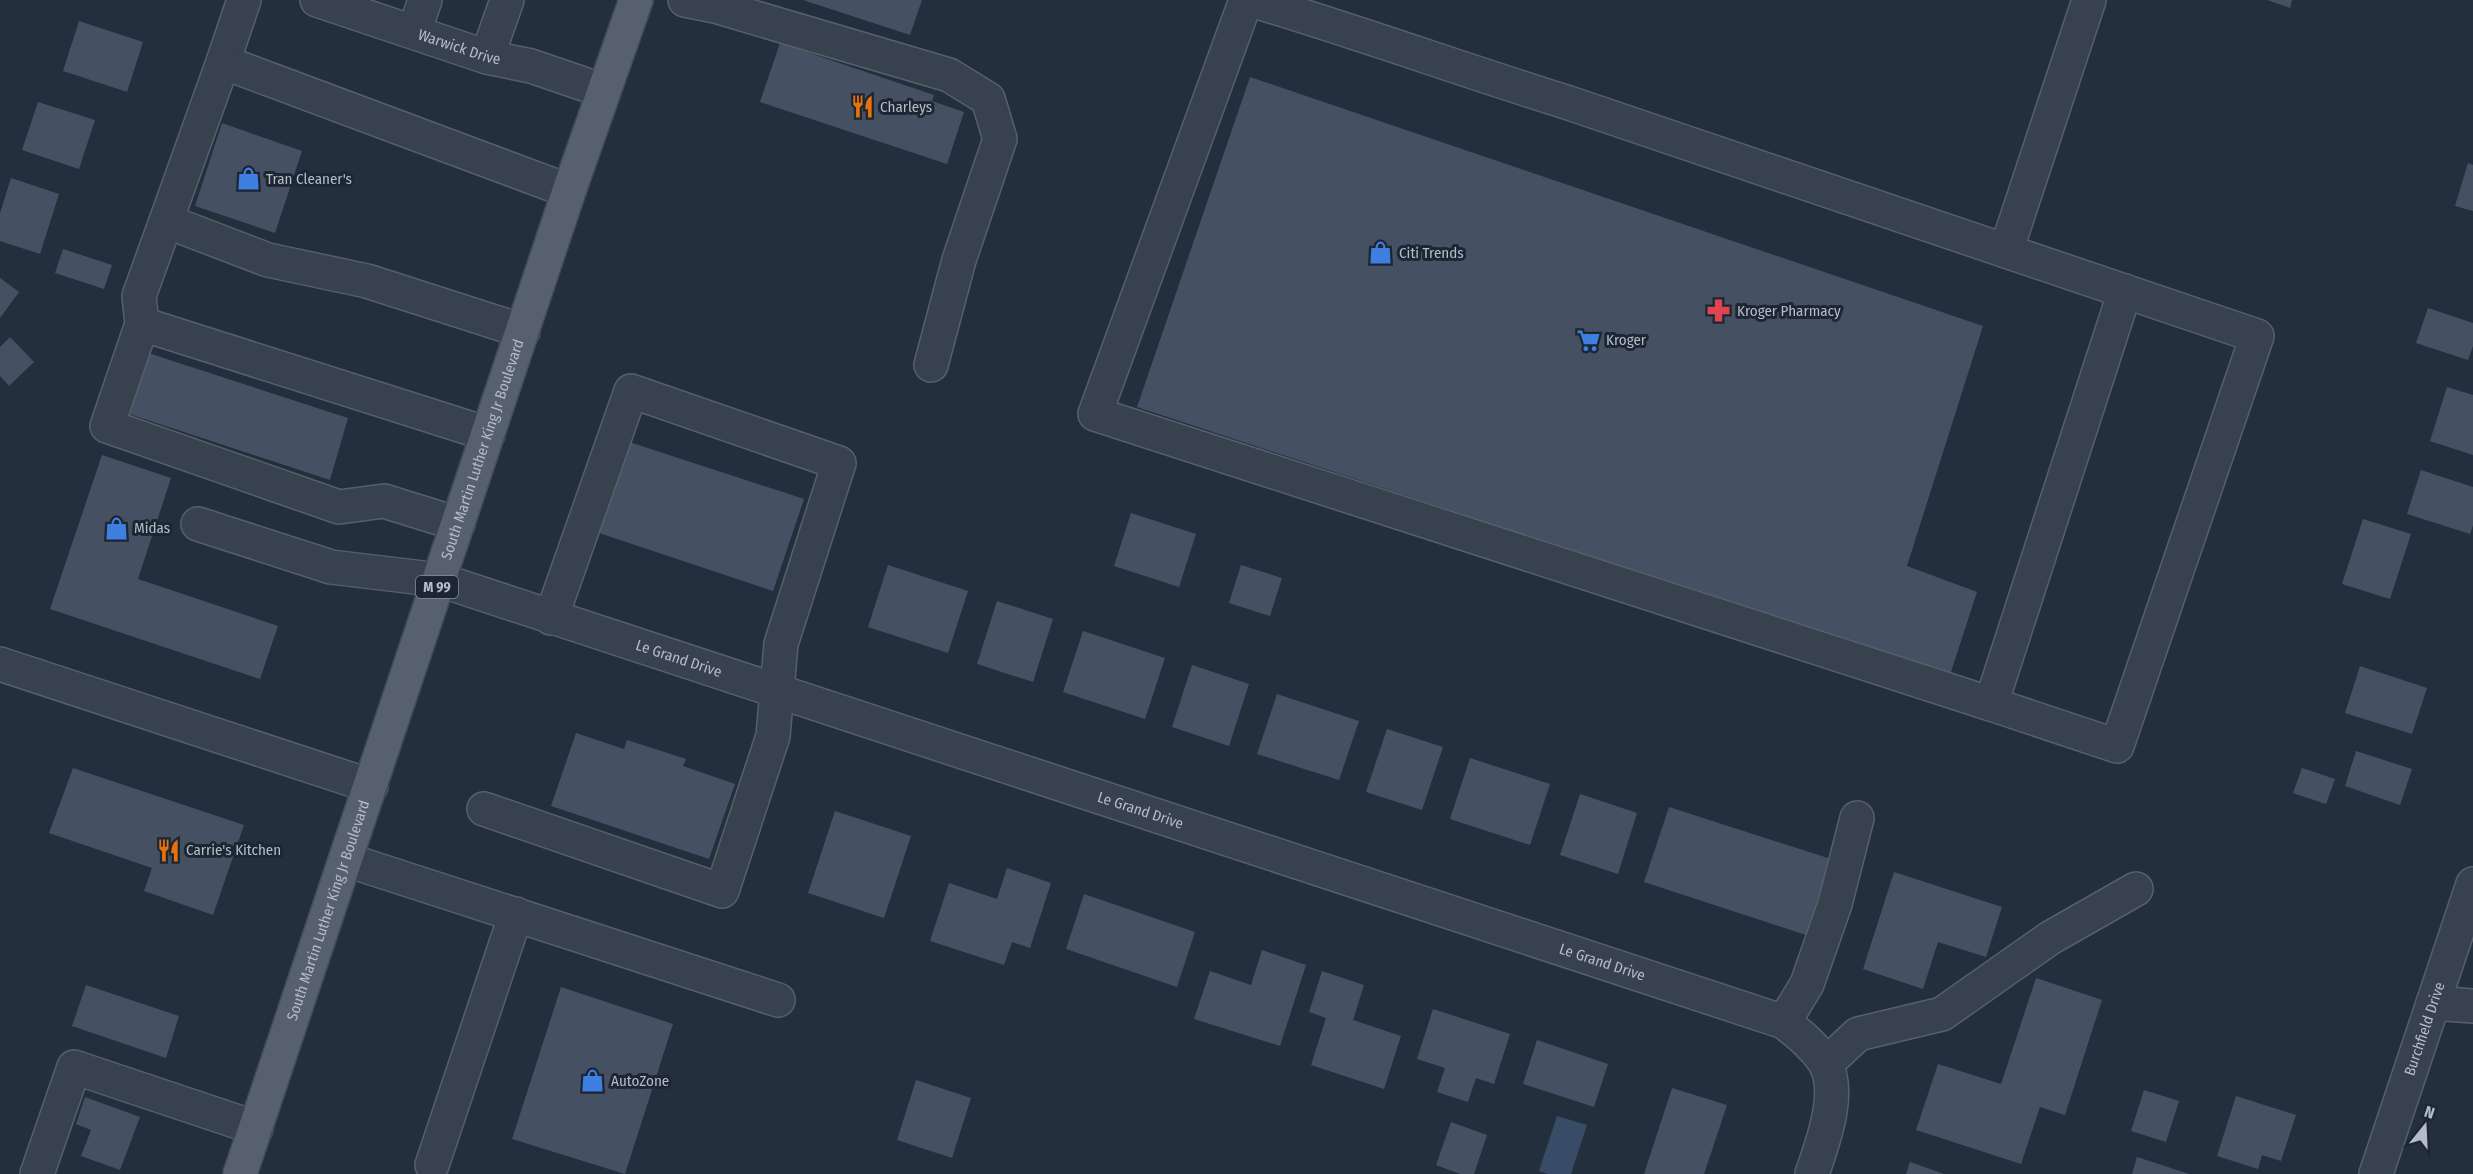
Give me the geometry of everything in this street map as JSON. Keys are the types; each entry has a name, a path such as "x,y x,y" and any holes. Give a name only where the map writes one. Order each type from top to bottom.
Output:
{"main road":[{"name":"South Martin Luther King Jr Boulevard","path":"240,1174 347,860 569,191 636,0"}],"street":[{"path":"243,0 139,296 142,324 107,426 339,507 384,501 458,524"},
{"name":"Warwick Drive","path":"317,0 487,57 531,66 604,91"},
{"path":"414,32 425,0"},
{"path":"487,57 507,0"},
{"path":"685,0 715,6 949,75 988,99 1000,139 959,260 931,365"},
{"path":"1246,0 1095,414 2117,746 2257,336 1463,70 1363,33 1251,0"},
{"path":"2006,251 2090,0"},
{"path":"223,62 569,191"},
{"path":"166,221 268,260 367,281 523,330"},
{"path":"1991,704 2125,291"},
{"path":"142,324 488,434"},
{"path":"484,809 722,891 773,736 781,644 839,463 631,391 551,618"},
{"name":"Le Grand Drive","path":"198,524 331,567 440,580 1784,1022 1810,1043 1826,1064"},
{"path":"0,664 371,786"},
{"path":"1784,1022 1807,984 1835,904 1857,818"},
{"path":"347,860 778,1000"},
{"name":"Burchfield Drive","path":"2376,1174 2473,884"},
{"path":"1812,1174 1826,1132 1832,1096 1826,1064 1858,1034 1942,1014 2050,938 2136,889"},
{"path":"432,1165 516,914"},
{"path":"2433,1003 2473,1006"},
{"path":"37,1174 74,1067 256,1128"}],"water":[{"path":"1557,1116 1587,1125 1571,1174 1548,1174 1539,1171"}],"building":[{"path":"803,0 922,0 910,35"},
{"path":"2267,0 2292,0 2290,8"},
{"path":"79,21 143,42 127,92 63,71"},
{"name":"Charleys","path":"780,43 934,95 932,101 964,112 947,164 760,102"},
{"path":"1250,77 1983,326 1907,566 1977,592 1950,675 1137,407"},
{"path":"38,102 95,120 79,169 22,150"},
{"name":"Tran Cleaner's","path":"222,123 302,151 275,233 195,206"},
{"path":"2468,163 2473,165 2473,211 2455,206"},
{"path":"11,178 59,194 40,254 0,241 0,213"},
{"path":"63,249 112,265 104,289 55,273"},
{"path":"0,278 19,292 0,318"},
{"path":"2428,308 2473,323 2473,346 2468,360 2416,343"},
{"path":"10,337 34,362 9,386 0,376 0,347"},
{"path":"142,351 348,418 330,480 123,412"},
{"path":"2447,387 2473,395 2473,455 2430,441"},
{"path":"617,438 804,499 773,591 587,529"},
{"name":"Midas","path":"102,455 171,478 138,579 278,626 260,679 50,609"},
{"path":"2421,470 2473,487 2473,525 2470,534 2407,514"},
{"path":"1131,513 1196,534 1179,587 1114,566"},
{"path":"2363,519 2411,534 2390,599 2342,584"},
{"path":"888,565 968,591 948,653 868,627"},
{"path":"1241,565 1282,578 1270,616 1229,603"},
{"path":"997,601 1053,619 1033,682 977,664"},
{"path":"1083,631 1165,658 1145,719 1063,692"},
{"path":"1192,665 1249,684 1229,746 1172,727"},
{"path":"2360,666 2427,688 2412,734 2345,713"},
{"path":"1277,694 1359,721 1339,780 1257,754"},
{"path":"1387,729 1443,747 1422,810 1366,792"},
{"path":"576,733 624,749 627,740 686,759 683,766 735,784 709,859 551,806"},
{"path":"2356,751 2412,769 2400,805 2345,786"},
{"path":"1470,758 1550,784 1530,845 1450,819"},
{"name":"Carrie's Kitchen","path":"73,768 244,825 213,915 144,891 152,868 49,833"},
{"path":"2302,768 2335,779 2326,804 2293,793"},
{"path":"1580,794 1637,813 1618,874 1560,855"},
{"path":"1669,807 1831,859 1806,935 1644,882"},
{"path":"835,811 911,836 884,918 808,893"},
{"path":"1007,868 1051,883 1030,948 1012,942 1004,965 930,941 949,883 997,899"},
{"path":"1894,872 2002,907 1986,957 1938,942 1923,989 1863,969"},
{"path":"1084,894 1195,932 1177,987 1066,949"},
{"path":"1262,950 1306,965 1280,1046 1194,1019 1210,971 1251,985"},
{"path":"1322,971 1364,985 1353,1020 1401,1036 1384,1089 1311,1065 1326,1018 1309,1012"},
{"path":"2036,978 2102,1000 2065,1115 2040,1107 2021,1164 1916,1130 1938,1064 2001,1084"},
{"path":"86,985 179,1016 166,1058 72,1026"},
{"name":"AutoZone","path":"561,987 673,1024 625,1174 512,1139"},
{"path":"1433,1009 1510,1034 1494,1084 1476,1078 1468,1102 1437,1092 1445,1068 1417,1059"},
{"path":"1537,1040 1608,1064 1594,1107 1523,1084"},
{"path":"916,1080 971,1098 952,1158 897,1140"},
{"path":"1672,1088 1727,1105 1704,1174 1644,1174"},
{"path":"2144,1090 2179,1101 2166,1142 2131,1131"},
{"path":"2236,1096 2296,1115 2281,1161 2262,1155 2258,1169 2217,1156"},
{"path":"85,1097 140,1117 120,1170 81,1156 91,1130 76,1124"},
{"path":"1451,1122 1487,1135 1474,1174 1460,1174 1436,1165"},
{"path":"2137,1157 2189,1174 2132,1174"},
{"path":"1910,1162 1944,1174 1906,1174"}],"place":[{"name":"Charleys","path":"862,107"},
{"name":"Tran Cleaner's","path":"248,179"},
{"name":"Citi Trends","path":"1381,253"},
{"name":"Kroger Pharmacy","path":"1719,311"},
{"name":"Kroger","path":"1588,340"},
{"name":"Midas","path":"116,528"},
{"name":"Carrie's Kitchen","path":"168,850"},
{"name":"AutoZone","path":"593,1081"}]}
